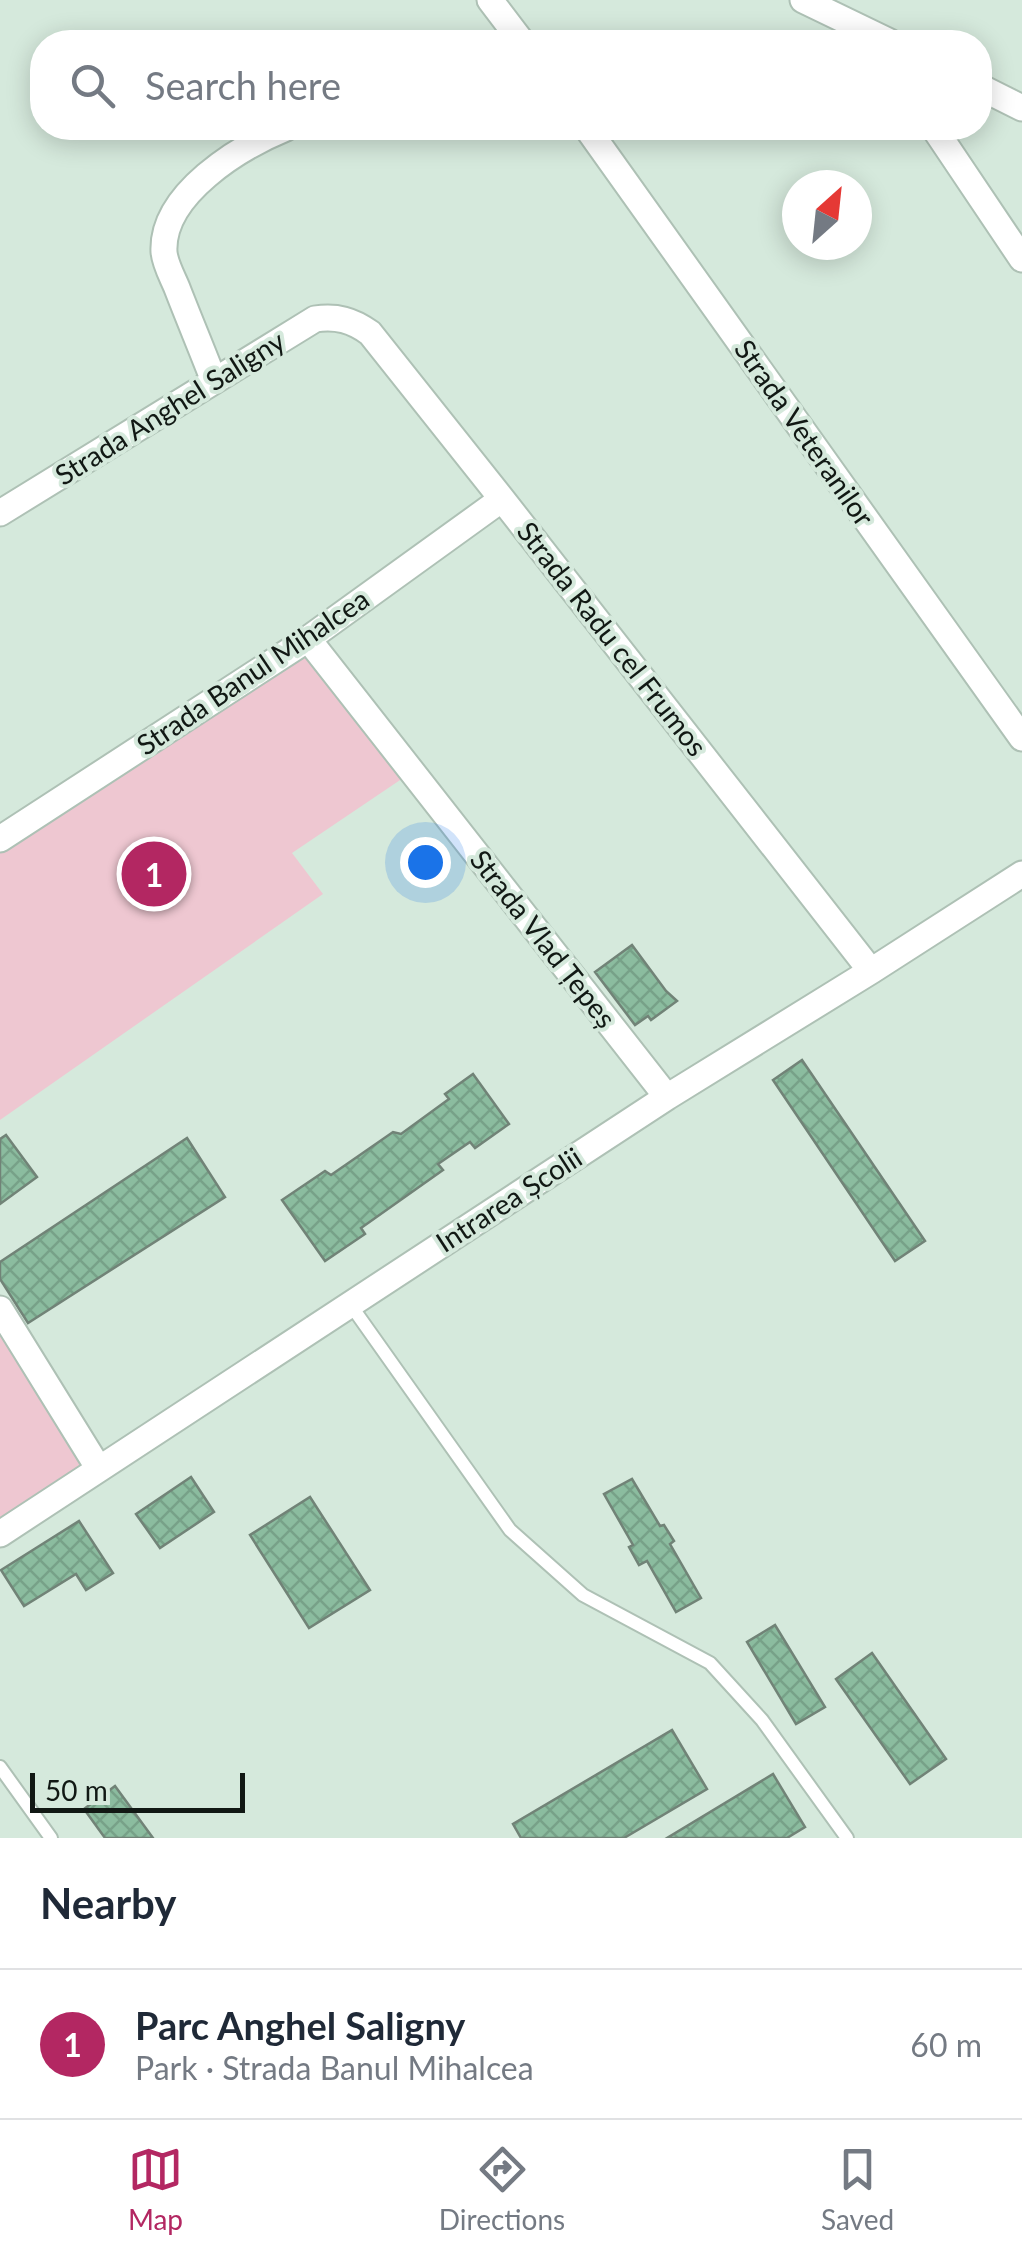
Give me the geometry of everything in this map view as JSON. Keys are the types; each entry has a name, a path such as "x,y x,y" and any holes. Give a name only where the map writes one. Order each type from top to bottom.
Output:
{"street":[{"path":"490,0 513,30"},
{"path":"803,0 861,30"},
{"path":"992,93 1022,108"},
{"path":"214,381 164,254 168,226 184,196 258,140"},
{"name":"Strada Veteranilor","path":"596,140 1022,738"},
{"path":"942,140 1022,259"},
{"name":"Strada Anghel Saligny","path":"0,513 315,319 344,319"},
{"name":"Strada Radu cel Frumos","path":"344,319 370,333 871,970"},
{"name":"Strada Banul Mihalcea","path":"0,838 308,639 502,499"},
{"name":"Strada Vlad Țepeș","path":"308,639 666,1097"},
{"name":"Intrarea Școlii","path":"0,1534 666,1097 1022,874"},
{"path":"0,1309 100,1468"}],"lane":[{"path":"350,1304 510,1530 584,1595 710,1663 762,1720 847,1838"},
{"path":"0,1767 51,1838"}],"shaded area":[{"path":"308,639 412,772 292,853 323,894 0,1120 0,839"},
{"path":"0,1309 99,1469 0,1534"}],"building":[{"path":"632,945 677,1001 651,1020 648,1016 635,1025 595,972"},
{"path":"802,1060 925,1241 895,1261 773,1080"},
{"path":"473,1074 509,1124 475,1148 470,1142 438,1164 443,1170 361,1228 365,1234 325,1261 282,1200 325,1171 331,1175 393,1132 401,1134 449,1099 445,1094"},
{"path":"6,1135 37,1177 0,1204 0,1139"},
{"path":"187,1138 225,1197 28,1323 0,1279 0,1262"},
{"path":"191,1477 214,1512 160,1548 136,1514"},
{"path":"632,1479 660,1526 664,1525 674,1541 670,1544 701,1598 676,1612 647,1561 639,1565 629,1547 633,1545 604,1494"},
{"path":"310,1497 370,1590 309,1628 250,1535"},
{"path":"79,1521 113,1573 86,1590 76,1574 24,1606 1,1570"},
{"path":"775,1625 825,1707 796,1724 747,1642"},
{"path":"872,1653 946,1759 910,1784 836,1679"},
{"path":"672,1730 707,1789 624,1838 521,1838 513,1824"},
{"path":"773,1774 805,1827 787,1838 667,1838"},
{"path":"115,1786 153,1838 105,1838 84,1809"}],"place":[{"name":"Parc Anghel Saligny","path":"154,874"}]}
